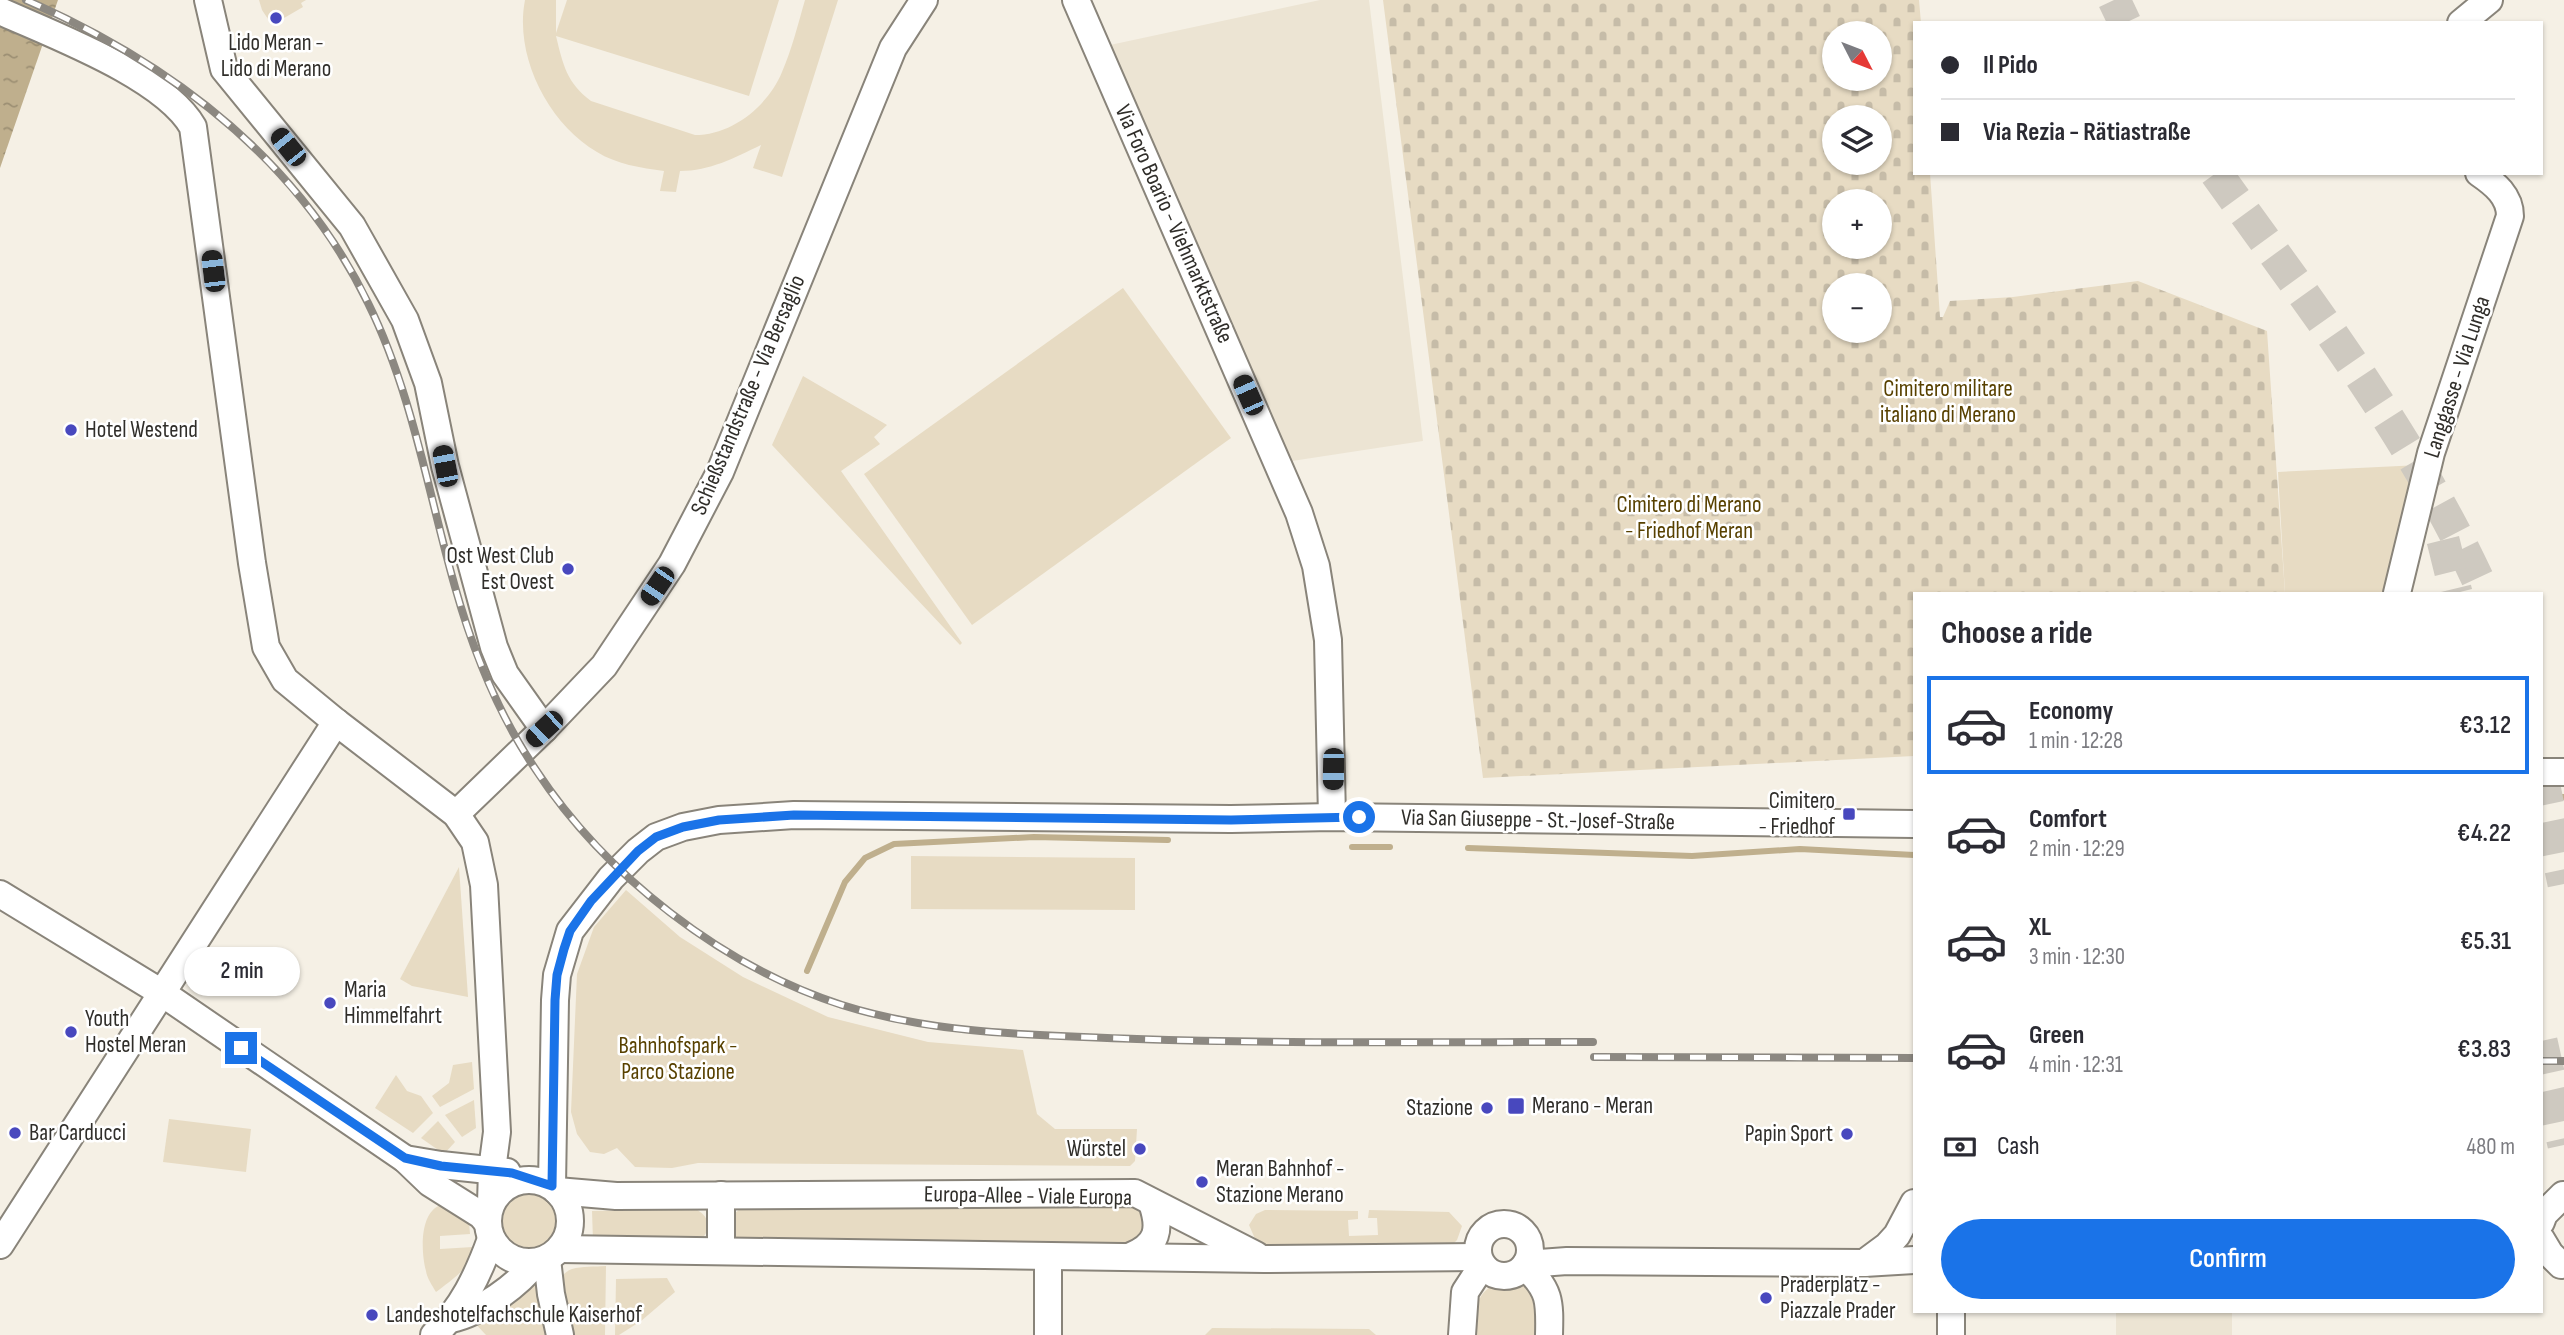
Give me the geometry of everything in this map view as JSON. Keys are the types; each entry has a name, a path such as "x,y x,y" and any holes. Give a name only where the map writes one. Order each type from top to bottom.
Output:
{"street":[{"path":"208,0 224,69 352,226 405,320 428,383 445,466 494,647 505,674 544,729"},
{"name":"Schießstandstraße - Via Bersaglio","path":"456,814 544,729 604,666 672,564 720,472 893,48 924,0"},
{"name":"Via Foro Boario - Viehmarktstraße","path":"1076,0 1304,527 1316,566 1328,640 1332,817"},
{"path":"2463,21 2489,0"},
{"path":"0,11 119,67 155,89 188,118 196,138 252,564 266,647 285,680 456,814 475,842 484,885 497,1132 490,1222 499,1250 510,1258 523,1262 548,1257 721,1250 1264,1259"},
{"name":"Langgasse - Via Lunga","path":"2397,592 2431,453 2510,216 2510,203 2493,183 2482,175"},
{"path":"0,1245 336,722"},
{"path":"2543,772 2564,772"},
{"name":"Via San Giuseppe - St.-Josef-Straße","path":"547,1186 557,975 570,931 591,901 627,862 656,837 683,827 719,820 769,816 1231,820 1332,817 1913,824"},
{"path":"0,894 162,993 405,1158 429,1183 490,1222"},
{"name":"Europa-Allee - Viale Europa","path":"405,1158 441,1166 512,1173 547,1186 616,1196 1135,1193 1264,1259 1447,1259 1480,1262"},
{"path":"511,1184 547,1186 567,1204 570,1219 568,1235 523,1279 466,1316 442,1327 479,1272 490,1222 503,1189 511,1184"},
{"path":"721,1195 721,1250"},
{"path":"2543,1217 2556,1195"},
{"path":"1131,1256 1149,1246 1155,1236 1157,1216 1152,1203"},
{"path":"1910,1212 1908,1241 1913,1252"},
{"path":"1864,1264 1887,1246 1910,1212"},
{"path":"1462,1335 1465,1292 1480,1262 1478,1243 1482,1235 1497,1225 1506,1224 1525,1235 1527,1258 1550,1303"},
{"path":"2543,1242 2555,1265"},
{"path":"1480,1262 1492,1274 1506,1277 1518,1272 1527,1258 1546,1255 1570,1261 1864,1264 1913,1260"},
{"path":"1048,1256 1048,1335"},
{"path":"548,1257 551,1294 560,1335"},
{"path":"1447,1259 1458,1274 1465,1292"},
{"path":"1549,1335 1550,1303 1570,1261"},
{"path":"1951,1313 1951,1335"}],"shaded area":[{"path":"1320,0 1369,0 1423,441 1292,461 1110,45"},
{"path":"2116,1313 2232,1313 2232,1335 2116,1335"}],"green space":[{"name":"Lido Meran - Lido di Merano","path":"259,0 306,0 301,3 303,7 272,25"},
{"path":"525,0 556,0 556,33 567,0 779,0 749,96 556,36 567,73 576,87 591,101 695,135 722,130 758,107 782,72 805,0 838,0 782,177 753,168 761,145 712,166 680,171 676,192 660,191 664,171 612,160 579,139 564,124 538,86 530,65 523,21"},
{"name":"Cimitero di Merano - Friedhof Meran","path":"1383,0 1919,0 1921,21 1913,21 1913,175 1930,175 1940,317 1943,317 1950,301 2013,297 2138,281 2267,331 2285,592 1913,592 1913,756 1483,778"},
{"path":"1123,288 1231,438 972,625 864,474"},
{"path":"803,376 887,425 874,437 880,444 841,471 962,643 960,645 772,445"},
{"path":"2420,465 2391,592 2285,592 2278,472"},
{"path":"911,856 1135,858 1135,910 911,909"},
{"path":"459,867 468,997 412,986 400,979"},
{"name":"Bahnhofspark - Parco Stazione","path":"626,890 680,937 743,977 828,1017 928,1042 1023,1050 1037,1114 1055,1129 1137,1129 1135,1161 1130,1166 698,1163 672,1168 635,1167 617,1148 604,1154 590,1152 577,1134 571,1112 577,974 594,927"},
{"path":"472,1062 474,1089 440,1107 432,1096 449,1083 453,1065"},
{"path":"396,1075 407,1091 421,1096 433,1113 413,1133 375,1108"},
{"path":"474,1100 476,1128 462,1137 445,1115"},
{"path":"169,1119 251,1129 246,1172 163,1162"},
{"path":"438,1121 455,1142 444,1154 421,1138"},
{"path":"522,1191 534,1191 553,1204 558,1221 556,1233 545,1246 534,1251 522,1251 503,1238 498,1227 498,1215 511,1196"},
{"path":"441,1205 469,1222 470,1234 440,1236 440,1249 473,1247 465,1267 436,1292 424,1263 423,1234 429,1216"},
{"path":"753,1206 1127,1206 1143,1211 1150,1222 1131,1247 738,1241 733,1234 734,1214 740,1209"},
{"path":"696,1209 705,1217 708,1225 705,1234 697,1243 593,1241 592,1211"},
{"path":"1265,1210 1358,1211 1358,1219 1348,1220 1349,1236 1378,1235 1377,1218 1368,1218 1369,1210 1449,1212 1462,1226 1454,1243 1269,1247 1256,1241 1249,1225 1256,1214"},
{"path":"606,1266 605,1335 567,1335 559,1298 560,1280 572,1269"},
{"path":"667,1278 675,1292 641,1321 615,1335 616,1279"},
{"path":"1501,1280 1523,1283 1538,1300 1538,1335 1475,1335 1475,1317 1481,1296"},
{"path":"539,1285 549,1335 486,1335 472,1320 522,1288"},
{"path":"1212,1328 1369,1329 1376,1335 1205,1335"}],"water":[{"path":"0,0 58,0 0,168"}],"waterway":[{"path":"2543,797 2564,797"},
{"path":"807,971 845,882 865,858 894,844 1034,837 1168,840"},
{"path":"1352,847 1390,847"},
{"path":"1468,848 1692,856 1800,849 1913,855"}],"tunnel":[{"path":"2114,0 2124,21"},
{"path":"2217,175 2325,325 2395,429 2457,537 2484,592"},
{"path":"2443,540 2456,592"},
{"path":"2543,782 2564,884"},
{"path":"2543,1050 2564,1145"}],"railway":[{"path":"26,0 79,25 179,86 225,121 267,160 305,204 339,251 368,303 383,337 408,407 462,611 488,682 522,749 564,809 596,846 670,913 711,942 754,967 842,1005 878,1015 951,1028 1194,1041 1593,1042"},
{"path":"1594,1057 1913,1058"},
{"path":"2543,1061 2564,1061"}],"place":[{"name":"Lido Meran - Lido di Merano","path":"276,18"},
{"name":"Hotel Westend","path":"71,430"},
{"name":"Ost West Club Est Ovest","path":"568,569"},
{"name":"Cimitero - Friedhof","path":"1849,814"},
{"name":"Maria Himmelfahrt","path":"330,1003"},
{"name":"Youth Hostel Meran","path":"71,1032"},
{"name":"Merano - Meran","path":"1516,1106"},
{"name":"Stazione","path":"1487,1108"},
{"name":"Bar Carducci","path":"15,1133"},
{"name":"Papin Sport","path":"1847,1134"},
{"name":"Würstel","path":"1140,1149"},
{"name":"Meran Bahnhof - Stazione Merano","path":"1202,1182"},
{"name":"Praderplatz - Piazzale Prader","path":"1766,1298"},
{"name":"Landeshotelfachschule Kaiserhof","path":"372,1315"}],"route":[{"path":"241,1048 405,1158 441,1166 512,1173 552,1186 555,1000 557,975 564,949 570,931 591,901 638,851 656,837 683,827 719,820 794,815 1231,820 1359,817"}],"park label":[{"name":"Cimitero militare italiano di Merano","path":"1948,402"}]}
